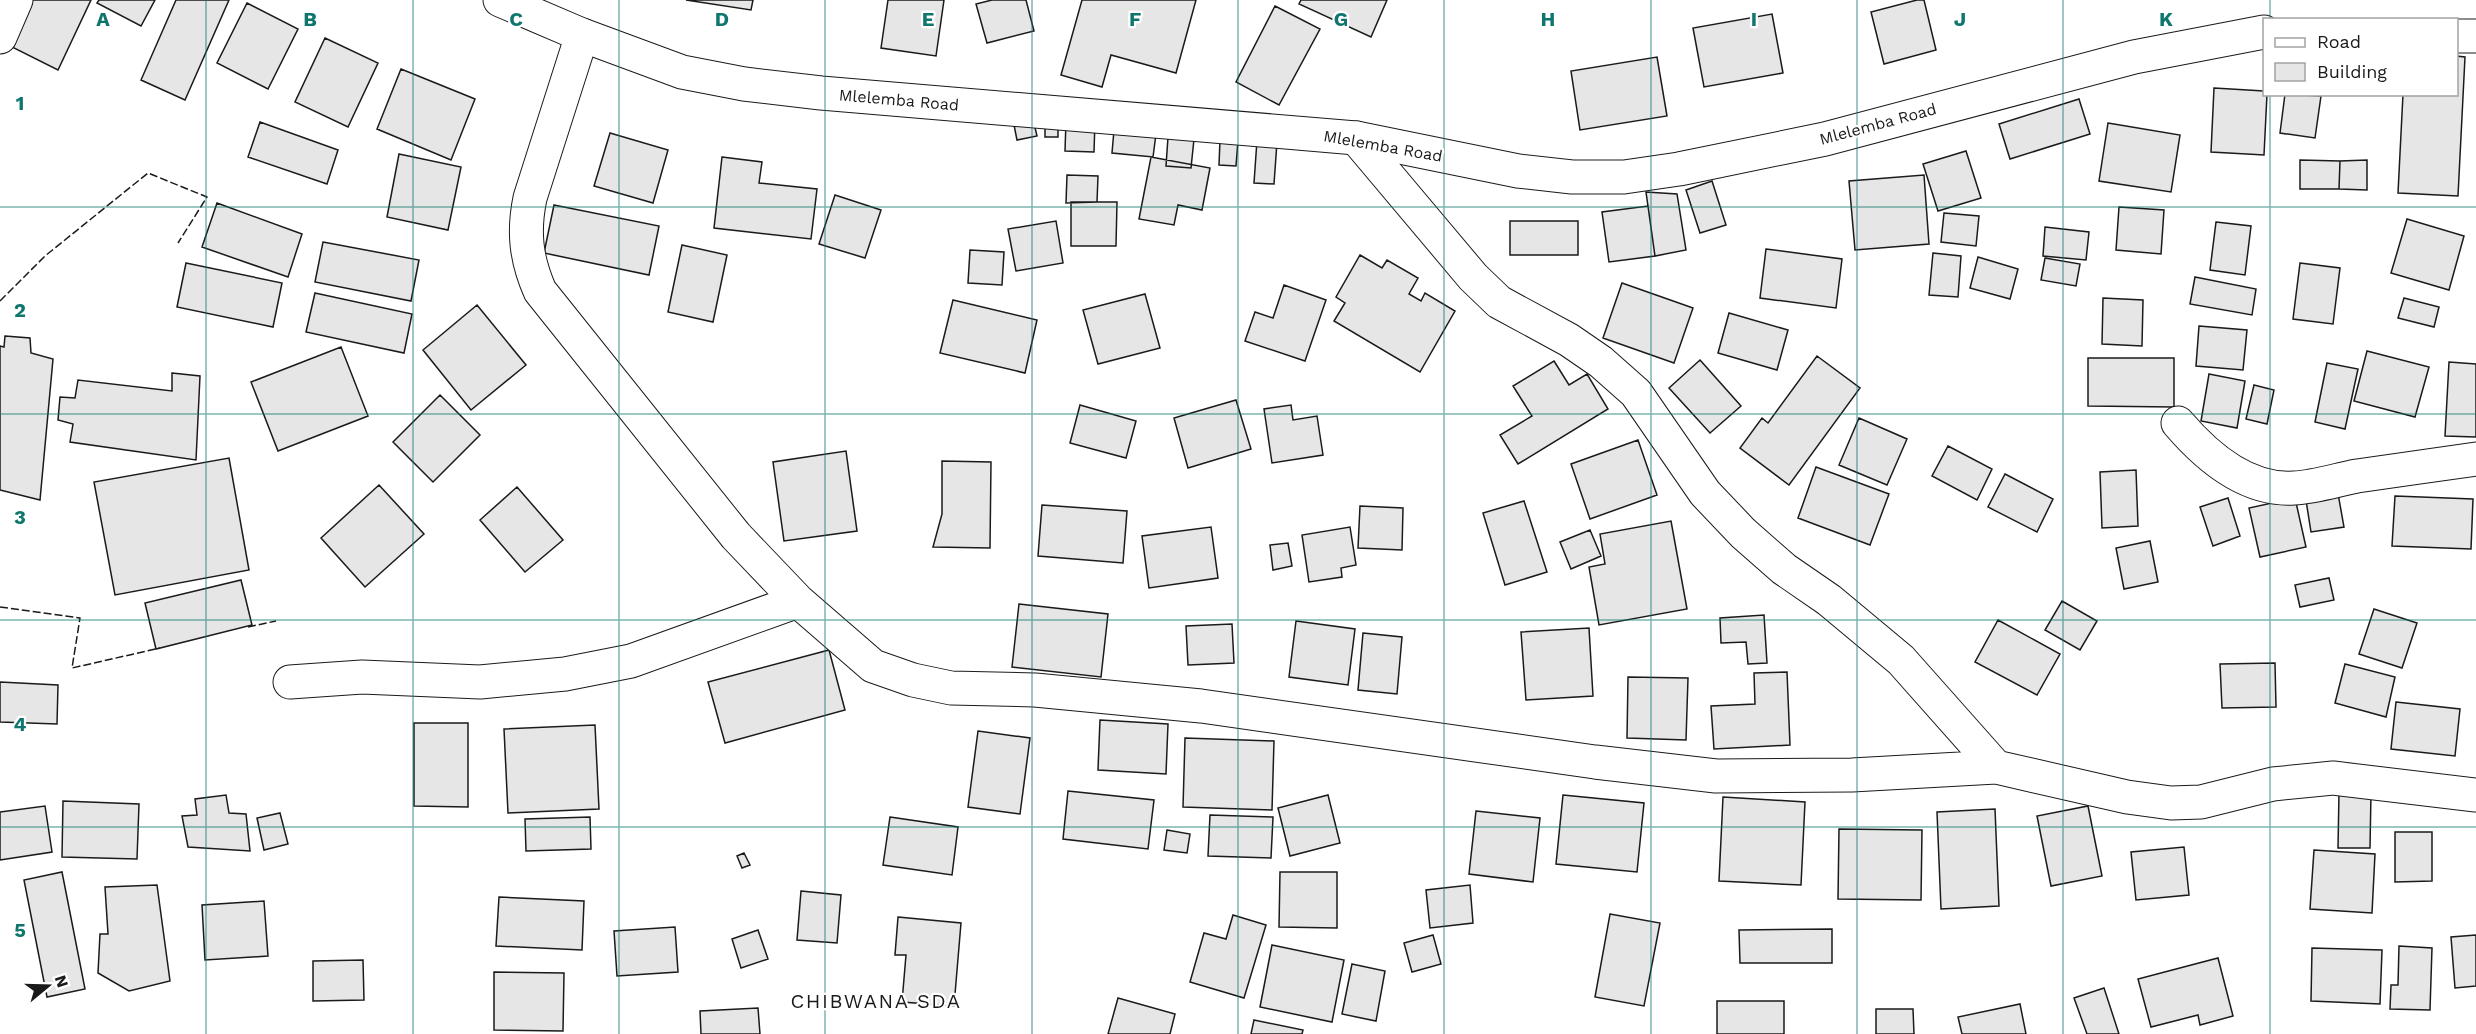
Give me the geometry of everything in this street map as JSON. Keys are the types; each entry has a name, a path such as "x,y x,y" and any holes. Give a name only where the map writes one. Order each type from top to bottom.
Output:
{"street":[{"path":"0,37 16,0"},
{"name":"Mlelemba Road","path":"500,0 582,35 682,72 744,84 820,93 1356,138 1518,171 1572,177 1624,177 1678,169 1825,139 2134,57 2263,33"},
{"path":"582,35 530,198 525,223 530,267 540,291 660,444 736,536 798,601 873,666 913,680 951,688 1035,690 1201,706 1595,762 1716,776 1852,775 1996,767 2127,797 2171,803 2200,802 2273,783 2334,778 2476,795"},
{"path":"2458,36 2476,36"},
{"path":"1356,138 1473,277 1499,302 1569,340 1601,362 1636,393 1706,492 1743,533 1784,569 1829,600 1900,660 1996,767"},
{"path":"2178,423 2205,452 2253,483 2271,488 2317,486 2362,476 2476,459"},
{"path":"290,682 362,677 480,682 565,674 631,661 798,601"}],"building":[{"path":"24,0 91,0 58,70 4,43"},
{"path":"99,0 155,0 141,26 97,3"},
{"path":"176,0 229,0 185,100 141,80"},
{"path":"686,0 753,0 751,10"},
{"path":"888,0 944,0 936,56 881,48"},
{"path":"992,0 1026,0 1034,31 987,43 976,4"},
{"path":"1082,0 1196,0 1176,73 1111,55 1102,87 1061,75"},
{"path":"1301,0 1387,0 1371,37 1299,4"},
{"path":"1924,0 1936,50 1884,64 1871,12"},
{"path":"247,3 298,29 268,89 217,63"},
{"path":"1275,6 1320,29 1279,105 1236,82"},
{"path":"1772,14 1783,73 1704,87 1693,28"},
{"path":"325,38 378,63 348,127 295,102"},
{"path":"2458,56 2465,57 2458,196 2398,193 2403,96 2458,96"},
{"path":"1657,57 1667,116 1580,130 1571,71"},
{"path":"401,69 475,99 451,160 377,129"},
{"path":"2214,88 2263,91 2263,96 2267,96 2264,155 2211,152"},
{"path":"2285,96 2321,96 2315,138 2280,133"},
{"path":"2079,99 2090,134 2010,159 1999,124"},
{"path":"1032,115 1037,136 1017,140 1013,120"},
{"path":"1045,118 1058,118 1058,137 1045,137"},
{"path":"1066,121 1095,121 1094,152 1065,151"},
{"path":"260,122 338,150 327,184 248,157"},
{"path":"2108,123 2180,135 2171,192 2099,181"},
{"path":"1114,130 1156,134 1153,157 1112,153"},
{"path":"610,133 668,150 653,203 594,186"},
{"path":"1168,137 1194,139 1191,168 1166,166"},
{"path":"1220,140 1238,140 1236,166 1219,165"},
{"path":"1257,140 1277,142 1274,184 1254,183"},
{"path":"1966,151 1981,198 1938,211 1923,164"},
{"path":"399,154 461,167 448,230 387,217"},
{"path":"722,157 762,162 759,183 817,189 811,239 714,228"},
{"path":"1151,157 1210,168 1202,210 1178,205 1174,225 1139,219"},
{"path":"2300,160 2340,161 2339,189 2300,189"},
{"path":"2367,160 2367,190 2339,189 2340,161"},
{"path":"1067,175 1098,176 1097,202 1066,203"},
{"path":"1924,175 1929,244 1855,250 1849,181"},
{"path":"1712,181 1726,225 1700,233 1686,190"},
{"path":"1646,192 1677,194 1686,250 1655,256"},
{"path":"835,195 881,210 865,258 819,244"},
{"path":"1071,202 1117,202 1116,246 1071,246"},
{"path":"217,203 302,234 288,277 202,247"},
{"path":"554,205 659,226 649,275 544,253"},
{"path":"1648,206 1655,256 1609,262 1602,212"},
{"path":"2119,207 2164,210 2161,254 2116,250"},
{"path":"1944,213 1979,216 1976,246 1941,242"},
{"path":"2407,219 2464,236 2449,290 2391,273"},
{"path":"1056,221 1063,263 1016,271 1008,229"},
{"path":"1510,221 1578,221 1578,255 1510,255"},
{"path":"2216,222 2251,226 2245,275 2210,270"},
{"path":"2045,227 2089,232 2086,260 2043,256"},
{"path":"323,242 419,260 411,301 315,282"},
{"path":"682,245 727,255 713,322 668,312"},
{"path":"1766,249 1842,259 1836,308 1760,298"},
{"path":"970,250 1004,252 1002,285 968,283"},
{"path":"1933,253 1961,256 1958,297 1929,295"},
{"path":"1360,255 1382,268 1387,260 1418,278 1409,294 1421,301 1425,293 1455,311 1420,372 1334,321 1345,303 1336,297"},
{"path":"1978,257 2018,269 2010,299 1970,288"},
{"path":"2045,258 2080,264 2076,286 2041,280"},
{"path":"186,263 282,283 273,327 177,307"},
{"path":"2300,263 2340,268 2333,324 2293,319"},
{"path":"2195,277 2256,289 2252,315 2190,304"},
{"path":"1622,283 1693,308 1674,363 1603,338"},
{"path":"1284,285 1326,300 1305,361 1245,341 1255,312 1273,318"},
{"path":"315,293 412,314 404,353 306,332"},
{"path":"1145,294 1160,348 1098,364 1083,310"},
{"path":"2103,298 2143,300 2142,346 2102,344"},
{"path":"2404,298 2439,307 2434,327 2398,318"},
{"path":"953,300 1037,320 1025,373 940,353"},
{"path":"477,305 526,365 471,410 423,350"},
{"path":"1729,313 1788,330 1777,370 1718,353"},
{"path":"2199,326 2247,330 2243,370 2196,366"},
{"path":"5,336 30,338 31,353 53,359 40,500 0,490 0,346 4,347"},
{"path":"341,347 368,416 278,451 251,382"},
{"path":"2367,351 2429,367 2415,417 2354,401"},
{"path":"1817,356 1860,388 1789,485 1740,448 1762,418 1768,423"},
{"path":"2088,358 2174,358 2174,407 2088,406"},
{"path":"1700,360 1741,406 1710,433 1669,388"},
{"path":"1554,361 1569,385 1587,374 1608,409 1518,464 1500,435 1532,416 1513,386"},
{"path":"2449,362 2476,364 2476,437 2445,436"},
{"path":"2327,363 2358,369 2345,429 2315,422"},
{"path":"172,373 200,376 196,460 70,442 73,424 58,420 60,397 75,398 78,380 172,391"},
{"path":"2209,374 2245,381 2237,428 2201,421"},
{"path":"2254,385 2274,390 2267,424 2246,419"},
{"path":"440,395 480,435 433,482 393,442"},
{"path":"1236,400 1251,449 1188,468 1174,418"},
{"path":"1080,405 1136,421 1126,458 1070,443"},
{"path":"1291,405 1293,420 1317,416 1323,455 1272,463 1264,409"},
{"path":"1859,418 1907,439 1887,485 1839,465"},
{"path":"1638,440 1657,495 1590,519 1571,464"},
{"path":"1948,446 1992,469 1977,500 1932,476"},
{"path":"846,451 857,531 784,541 773,462"},
{"path":"229,458 249,570 115,595 94,482"},
{"path":"942,461 991,462 990,548 933,547 942,514"},
{"path":"1816,467 1889,494 1870,545 1798,518"},
{"path":"2136,470 2138,526 2102,528 2100,472"},
{"path":"2005,474 2053,499 2037,532 1988,507"},
{"path":"379,485 424,534 365,587 321,538"},
{"path":"517,487 563,540 525,572 480,520"},
{"path":"2337,488 2344,527 2311,532 2305,494"},
{"path":"2395,496 2473,499 2471,549 2392,546"},
{"path":"2228,498 2240,536 2213,546 2200,507"},
{"path":"2295,498 2306,547 2260,557 2249,508"},
{"path":"1524,501 1547,572 1505,585 1483,513"},
{"path":"1042,505 1127,511 1123,563 1038,556"},
{"path":"1360,506 1403,508 1402,550 1358,548"},
{"path":"1671,521 1687,609 1599,625 1589,567 1605,564 1600,534"},
{"path":"1211,527 1218,578 1149,588 1142,536"},
{"path":"1350,527 1356,565 1341,568 1342,577 1309,582 1302,535"},
{"path":"1590,530 1601,556 1571,569 1560,542"},
{"path":"2150,541 2158,582 2124,589 2116,548"},
{"path":"1288,543 1292,566 1273,570 1270,545"},
{"path":"2329,578 2334,600 2300,607 2295,585"},
{"path":"241,580 252,625 156,649 145,603"},
{"path":"2062,601 2097,621 2080,650 2045,630"},
{"path":"1019,604 1108,614 1101,677 1012,667"},
{"path":"2374,609 2417,623 2402,668 2359,654"},
{"path":"1764,615 1767,663 1748,664 1746,642 1721,643 1720,618"},
{"path":"1998,620 2060,654 2037,695 1975,662"},
{"path":"1296,621 1355,629 1348,685 1289,677"},
{"path":"1232,624 1234,663 1188,665 1186,626"},
{"path":"1589,628 1593,696 1526,700 1521,632"},
{"path":"1363,633 1402,637 1397,694 1358,690"},
{"path":"829,650 845,710 725,743 708,682"},
{"path":"2275,663 2276,707 2222,708 2220,664"},
{"path":"2345,664 2395,677 2386,717 2335,703"},
{"path":"1787,672 1790,745 1714,749 1711,706 1755,704 1754,673"},
{"path":"1628,677 1688,678 1686,740 1627,738"},
{"path":"0,682 58,685 57,724 0,722"},
{"path":"2396,702 2460,709 2455,756 2391,749"},
{"path":"1100,720 1168,724 1166,774 1098,770"},
{"path":"414,723 468,723 468,807 414,806"},
{"path":"595,725 599,809 508,813 504,729"},
{"path":"978,731 1030,738 1020,814 968,807"},
{"path":"1185,738 1274,741 1272,810 1183,807"},
{"path":"1068,791 1154,800 1148,849 1063,839"},
{"path":"2339,792 2371,793 2370,848 2338,848"},
{"path":"226,795 229,813 246,814 250,851 188,847 182,816 197,815 195,799"},
{"path":"1328,795 1340,843 1290,856 1278,808"},
{"path":"1563,795 1644,803 1637,872 1556,864"},
{"path":"1723,797 1805,802 1801,885 1719,881"},
{"path":"63,801 139,804 137,859 62,857"},
{"path":"45,806 52,852 0,860 0,812"},
{"path":"2088,806 2102,876 2051,886 2037,816"},
{"path":"1995,809 1999,906 1941,909 1937,812"},
{"path":"1476,811 1540,818 1533,882 1469,874"},
{"path":"280,813 288,844 264,850 257,818"},
{"path":"1210,815 1273,817 1271,858 1208,856"},
{"path":"590,817 591,849 526,851 525,819"},
{"path":"890,817 958,827 952,875 883,865"},
{"path":"1839,829 1922,830 1921,900 1838,899"},
{"path":"1167,830 1190,834 1187,853 1164,850"},
{"path":"2395,832 2432,832 2432,881 2395,882"},
{"path":"2184,847 2189,895 2136,900 2131,852"},
{"path":"2314,850 2375,854 2372,913 2310,909"},
{"path":"744,853 750,865 742,868 737,856"},
{"path":"62,872 85,989 47,997 24,880"},
{"path":"1280,872 1337,872 1337,928 1279,927"},
{"path":"157,885 170,981 129,991 98,973 100,934 108,934 105,887"},
{"path":"1470,885 1473,923 1430,928 1426,890"},
{"path":"801,891 841,895 837,943 797,940"},
{"path":"499,897 584,901 582,950 496,946"},
{"path":"264,901 268,956 205,960 202,905"},
{"path":"1610,914 1660,923 1644,1006 1595,997"},
{"path":"1233,915 1266,925 1244,998 1190,982 1204,933 1226,939"},
{"path":"898,917 961,923 954,1006 902,1002 906,955 895,955"},
{"path":"675,927 678,972 617,976 614,931"},
{"path":"1832,929 1832,963 1740,963 1739,930"},
{"path":"758,930 768,959 741,968 732,939"},
{"path":"1433,935 1441,964 1412,972 1404,943"},
{"path":"2476,935 2476,986 2455,988 2451,937"},
{"path":"1272,945 1344,960 1332,1022 1260,1007"},
{"path":"2399,946 2432,948 2430,1010 2390,1009 2391,985 2398,985"},
{"path":"2312,948 2382,950 2380,1004 2311,1001"},
{"path":"2218,958 2233,1016 2200,1025 2198,1015 2151,1027 2138,979"},
{"path":"363,960 364,1000 313,1001 313,961"},
{"path":"1352,964 1385,971 1376,1021 1342,1014"},
{"path":"494,972 564,973 563,1031 494,1030"},
{"path":"2104,988 2119,1034 2087,1034 2074,998"},
{"path":"1118,998 1175,1014 1170,1034 1108,1034"},
{"path":"1717,1001 1784,1001 1784,1034 1717,1034"},
{"path":"2020,1004 2026,1034 1962,1034 1958,1017"},
{"path":"758,1008 760,1034 701,1034 700,1011"},
{"path":"1876,1009 1913,1009 1914,1034 1876,1034"},
{"path":"1254,1020 1303,1030 1302,1034 1251,1034"}],"fence":[{"path":"0,301 45,256 148,173 207,197 178,243"},
{"path":"0,607 80,618 72,668 160,648"},
{"path":"248,627 276,621"}],"district":[{"name":"CHIBWANA SDA","path":"876,1001"}]}
